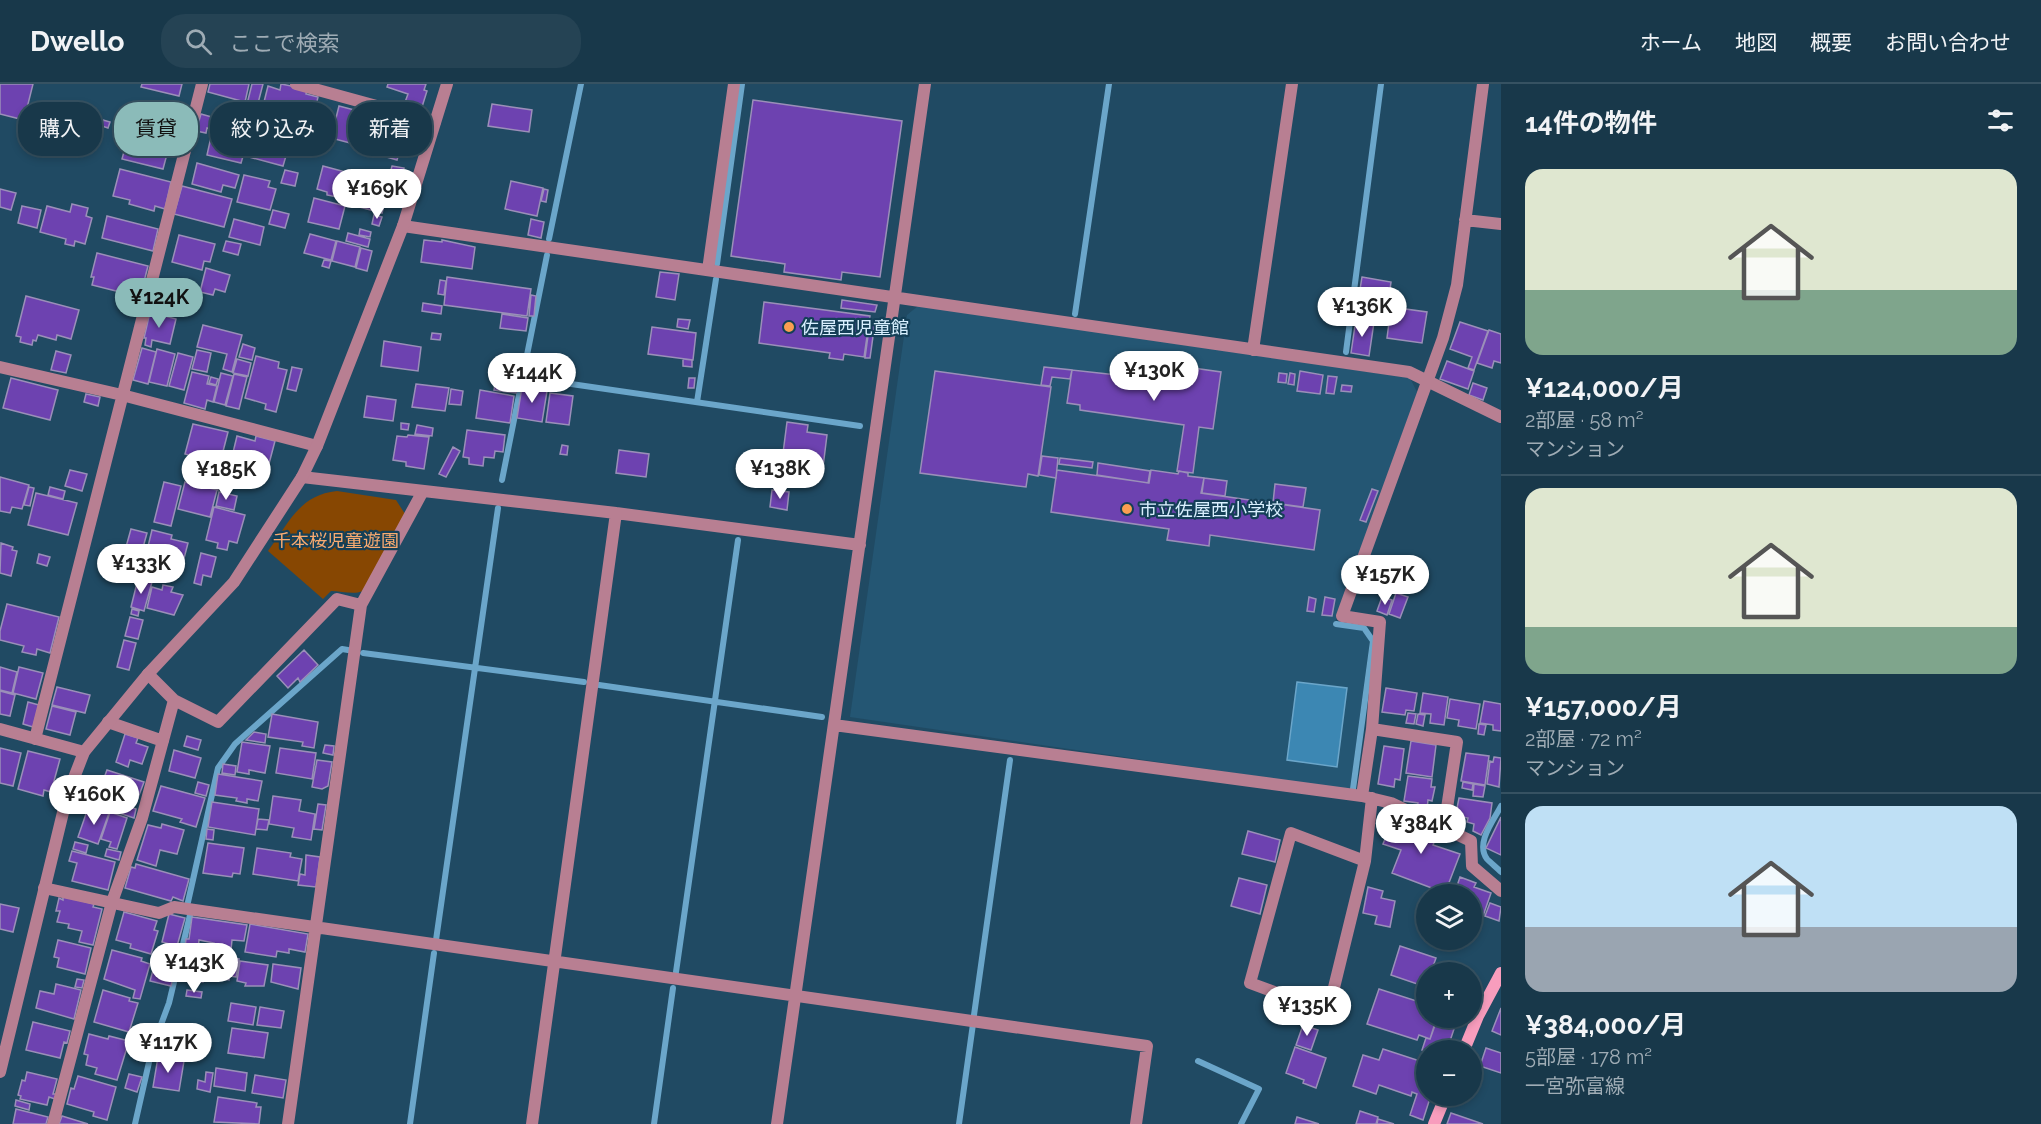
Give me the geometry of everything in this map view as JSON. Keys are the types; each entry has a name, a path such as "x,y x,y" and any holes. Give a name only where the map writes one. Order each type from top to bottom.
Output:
{"main road":[{"path":"1468,1040 1501,973"},
{"path":"1434,1124 1441,1106"}],"street":[{"path":"35,739 202,84"},
{"path":"296,84 435,122"},
{"path":"0,1072 67,796 84,752 148,674 234,582 302,477 317,446 403,226 447,84"},
{"path":"708,270 734,84"},
{"path":"777,1124 925,84"},
{"path":"1253,350 1292,84"},
{"path":"1365,861 1291,833 1250,983 1328,1012 1365,861 1371,729 1380,622 1342,616 1443,338 1457,285 1484,84"},
{"path":"1465,220 1501,224"},
{"path":"403,226 1409,372 1501,417"},
{"path":"0,367 122,395 317,446"},
{"path":"302,477 616,513 860,545"},
{"path":"288,1124 361,604 423,491"},
{"path":"532,1124 616,513"},
{"path":"148,674 174,700 218,722 337,599 361,604"},
{"path":"53,1124 112,902 142,818 174,700"},
{"path":"108,722 163,741"},
{"path":"834,725 1367,797 1391,804 1471,842 1473,866 1501,891"},
{"path":"0,729 84,752"},
{"path":"1371,729 1457,742 1444,828"},
{"path":"44,888 159,913 174,907 1147,1046 1136,1124"}],"shaded area":[{"name":"市立佐屋西小学校","path":"918,306 1410,378 1417,392 1334,625 1360,628 1370,640 1350,790 850,717 907,315"},
{"path":"1297,682 1347,688 1337,767 1287,760"}],"green space":[{"name":"千本桜児童遊園","path":"337,491 396,500 405,514 363,591 351,593 331,591 323,599 268,551 304,504 313,498"}],"building":[{"path":"0,84 33,84 28,102 18,102 18,118 0,114"},
{"path":"142,84 182,84 179,96 141,87"},
{"path":"210,84 249,84 245,102 208,92"},
{"path":"252,84 263,84 258,102 248,102"},
{"path":"281,84 307,89 306,94 318,97 317,102 264,102 268,86 280,90"},
{"path":"388,84 426,84 424,90 427,91 424,102 405,102 408,94 387,87"},
{"path":"753,100 902,121 880,277 842,272 841,280 784,272 785,264 731,256"},
{"path":"492,104 532,110 529,132 488,126"},
{"path":"339,106 348,108 348,142 336,139 336,118"},
{"path":"201,114 210,116 210,129 207,128 206,133 198,131"},
{"path":"103,120 110,122 108,128 102,126"},
{"path":"123,156 166,156 163,169 122,159"},
{"path":"211,156 243,156 241,163"},
{"path":"249,156 286,156 283,166"},
{"path":"383,156 398,156 397,160"},
{"path":"197,163 239,175 235,188 223,185 221,192 192,184"},
{"path":"323,166 353,174 347,199 327,195 327,192 317,189"},
{"path":"392,166 404,168 400,185 388,181"},
{"path":"120,169 171,182 165,209 155,206 154,211 129,204 130,200 113,196"},
{"path":"285,170 298,173 295,186 281,183"},
{"path":"244,175 270,181 268,187 276,189 270,210 237,202"},
{"path":"354,178 389,187 382,213 348,204"},
{"path":"511,181 543,188 537,216 505,209"},
{"path":"182,186 232,199 224,227 174,214"},
{"path":"0,189 16,193 11,210 0,207"},
{"path":"544,189 548,190 546,202 541,201"},
{"path":"314,198 345,206 339,229 308,222"},
{"path":"72,204 88,208 86,216 92,218 85,244 75,241 74,246 65,244 66,239 40,232 47,206 70,212"},
{"path":"22,206 41,210 37,228 18,223"},
{"path":"273,210 289,214 285,228 269,224"},
{"path":"374,215 382,217 379,226 372,224"},
{"path":"107,216 158,229 153,251 102,238"},
{"path":"234,219 264,227 260,245 229,237"},
{"path":"531,219 544,222 541,238 528,235"},
{"path":"360,229 371,232 370,237 359,235"},
{"path":"348,233 370,239 368,247 346,241"},
{"path":"310,234 336,241 331,260 304,253"},
{"path":"179,235 215,244 210,262 204,261 202,270 172,262"},
{"path":"424,240 442,242 442,240 475,247 472,269 421,262"},
{"path":"226,241 241,244 238,255 223,251"},
{"path":"337,241 360,247 355,267 332,261"},
{"path":"361,248 372,251 367,271 356,268"},
{"path":"97,253 148,266 140,297 92,285 94,277 91,277"},
{"path":"324,260 331,261 329,268 322,266"},
{"path":"206,268 230,275 225,292 215,289 213,295 200,292"},
{"path":"660,272 679,274 675,300 656,297"},
{"path":"447,277 531,289 527,316 444,305"},
{"path":"1362,277 1391,282 1387,311 1368,308 1369,304 1358,302"},
{"path":"440,280 446,281 444,295 438,294"},
{"path":"531,295 536,296 534,316 529,316"},
{"path":"26,296 79,310 71,339 57,335 56,340 38,335 32,345 20,342 21,337 16,336"},
{"path":"842,300 877,305 875,312 841,308"},
{"path":"764,302 870,316 864,357 844,354 843,360 829,358 830,353 759,343"},
{"path":"423,303 442,306 441,314 422,311"},
{"path":"1391,307 1427,312 1422,343 1387,338"},
{"path":"150,312 176,319 170,344 152,340 151,347 145,345 146,338 144,338"},
{"path":"502,314 528,318 526,331 500,328"},
{"path":"678,319 690,320 688,329 677,327"},
{"path":"1356,319 1374,322 1369,356 1351,353"},
{"path":"870,321 875,322 870,358 865,358"},
{"path":"1460,322 1488,331 1474,370 1468,368 1472,357 1450,349"},
{"path":"203,325 242,335 232,372 223,369 227,354 197,347"},
{"path":"652,327 696,333 693,360 648,354"},
{"path":"1489,330 1501,334 1501,363 1494,361 1492,368 1477,363"},
{"path":"432,333 441,334 440,340 431,339"},
{"path":"384,341 421,347 418,371 381,366"},
{"path":"243,344 255,348 252,360 239,357"},
{"path":"142,348 156,352 148,384 133,380"},
{"path":"157,349 175,354 167,386 149,382"},
{"path":"197,350 211,353 207,372 192,369"},
{"path":"56,351 71,355 66,373 51,370"},
{"path":"178,353 193,357 184,390 169,386"},
{"path":"256,356 279,362 278,368 287,370 276,412 265,409 266,404 245,398"},
{"path":"237,359 251,363 248,376 233,373"},
{"path":"683,359 692,360 692,367 683,366"},
{"path":"1447,361 1474,371 1468,389 1440,379"},
{"path":"1179,366 1221,372 1213,429 1199,427 1193,473 1177,471 1184,425 1080,410 1080,405 1067,403 1072,370 1153,379 1152,381 1176,384"},
{"path":"292,367 302,369 296,391 287,389"},
{"path":"1044,367 1072,370 1070,379 1052,377 1050,386 1041,385"},
{"path":"935,371 1051,387 1038,476 1028,474 1026,487 920,473"},
{"path":"1300,371 1323,375 1320,394 1297,391"},
{"path":"192,372 209,376 207,384 217,386 213,402 207,400 205,409 184,403"},
{"path":"497,372 518,375 516,393 494,390"},
{"path":"221,373 233,376 225,405 214,402"},
{"path":"1279,373 1287,374 1286,383 1278,382"},
{"path":"1290,373 1295,374 1294,385 1288,384"},
{"path":"234,374 247,377 239,409 226,406"},
{"path":"1328,376 1337,377 1334,394 1326,393"},
{"path":"211,377 218,379 216,385 209,383"},
{"path":"11,378 58,390 50,420 3,408"},
{"path":"689,378 695,378 694,388 688,388"},
{"path":"1473,383 1487,388 1483,400 1469,395"},
{"path":"416,384 449,388 445,411 412,407"},
{"path":"1342,385 1352,386 1351,392 1341,391"},
{"path":"522,387 547,391 542,422 517,418"},
{"path":"451,389 463,391 461,405 449,404"},
{"path":"480,390 514,396 510,423 476,418"},
{"path":"550,393 573,396 569,425 546,422"},
{"path":"86,394 100,397 98,406 84,402"},
{"path":"367,396 396,400 393,421 364,417"},
{"path":"787,422 808,425 807,432 827,435 823,467 782,461"},
{"path":"401,423 409,424 408,430 401,429"},
{"path":"193,424 228,432 220,463 185,454"},
{"path":"417,425 433,428 432,436 415,434"},
{"path":"467,430 505,435 503,452 495,451 494,458 484,457 483,466 469,464 469,458 463,457"},
{"path":"408,435 429,437 424,469 406,466 406,462 393,460 397,436 407,437"},
{"path":"237,436 255,441 256,436 275,441 266,475 230,465"},
{"path":"562,445 568,446 567,455 560,454"},
{"path":"453,447 460,451 446,477 439,474"},
{"path":"619,450 649,454 646,477 616,473"},
{"path":"1042,456 1058,458 1056,478 1039,475"},
{"path":"1060,458 1093,462 1092,468 1059,464"},
{"path":"1098,463 1150,471 1148,483 1097,475"},
{"path":"70,470 87,474 82,491 65,486"},
{"path":"1057,470 1149,483 1151,470 1178,474 1179,471 1188,473 1188,476 1204,478 1201,493 1320,510 1314,550 1210,535 1209,546 1167,540 1169,529 1051,512"},
{"path":"0,477 29,485 22,509 12,507 10,513 0,511"},
{"path":"1204,478 1227,481 1225,496 1202,493"},
{"path":"216,480 220,481 218,490 214,488"},
{"path":"164,482 181,486 171,526 154,522"},
{"path":"185,482 217,490 210,517 178,509"},
{"path":"1275,484 1306,488 1303,507 1273,503"},
{"path":"29,487 34,488 30,506 24,505"},
{"path":"50,487 65,491 63,499 48,495"},
{"path":"1372,489 1378,491 1366,522 1360,520"},
{"path":"772,490 789,492 787,510 770,507"},
{"path":"219,492 237,496 234,510 216,506"},
{"path":"36,493 77,503 68,535 28,525"},
{"path":"214,507 245,515 237,543 229,541 227,550 217,548 218,543 206,540"},
{"path":"131,529 147,533 142,551 126,547"},
{"path":"152,530 172,535 171,539 188,543 181,570 144,563"},
{"path":"1,543 17,551 11,576 0,573"},
{"path":"201,553 216,557 211,577 203,575 201,585 194,583"},
{"path":"39,554 50,557 47,566 37,563"},
{"path":"138,579 152,582 144,611 131,607"},
{"path":"163,585 173,587 171,592 183,595 174,615 147,608 152,587 162,590"},
{"path":"1396,593 1408,597 1400,618 1389,614"},
{"path":"1309,597 1316,599 1314,612 1307,611"},
{"path":"1325,597 1335,599 1332,616 1322,615"},
{"path":"1382,597 1392,600 1387,615 1377,611"},
{"path":"7,604 59,617 50,653 37,649 36,655 22,652 24,646 0,640"},
{"path":"132,609 139,611 138,616 131,614"},
{"path":"130,617 143,620 138,639 125,636"},
{"path":"124,640 136,643 129,670 117,667"},
{"path":"304,650 318,665 300,682 298,678 288,688 277,676"},
{"path":"0,667 17,672 12,693 0,690"},
{"path":"19,667 43,673 36,699 13,693"},
{"path":"57,687 90,695 85,713 52,705"},
{"path":"1386,688 1417,693 1414,711 1406,710 1405,715 1382,712"},
{"path":"0,691 15,695 10,716 0,714"},
{"path":"1423,693 1448,697 1444,725 1430,723 1431,714 1420,713"},
{"path":"1450,699 1480,704 1476,729 1458,726 1459,720 1447,718"},
{"path":"1484,701 1501,704 1501,731 1493,730 1493,725 1480,723"},
{"path":"28,702 39,705 33,727 23,724"},
{"path":"52,706 76,712 70,735 46,729"},
{"path":"1408,713 1416,714 1414,724 1406,723"},
{"path":"272,714 318,722 314,748 302,746 303,742 268,737"},
{"path":"1418,714 1425,715 1423,726 1416,724"},
{"path":"1479,724 1486,725 1484,735 1478,734"},
{"path":"254,732 266,734 265,743 246,740"},
{"path":"125,734 138,738 136,743 148,747 142,764 130,760 128,767 116,762"},
{"path":"187,736 201,740 198,750 184,746"},
{"path":"1411,741 1436,745 1432,777 1406,773"},
{"path":"242,742 270,746 265,773 249,770 249,774 237,772"},
{"path":"325,745 334,746 333,755 323,753"},
{"path":"1384,746 1404,749 1400,780 1395,779 1394,787 1378,784"},
{"path":"0,748 21,753 13,786 0,783"},
{"path":"280,748 316,753 312,779 276,773"},
{"path":"174,750 201,758 195,778 169,771"},
{"path":"28,751 60,759 51,792 44,790 43,796 18,789"},
{"path":"1466,753 1489,756 1485,785 1461,781"},
{"path":"1494,757 1501,758 1499,787 1487,784 1490,761 1493,762"},
{"path":"317,760 332,762 328,786 322,789 312,787"},
{"path":"223,764 236,766 235,775 222,773"},
{"path":"107,770 144,782 136,803 126,799 124,803 98,794"},
{"path":"218,774 262,781 258,801 247,799 247,803 236,801 237,798 215,795"},
{"path":"1408,776 1432,779 1431,787 1435,787 1432,801 1428,800 1427,810 1417,809 1418,803 1404,801"},
{"path":"198,782 209,785 206,796 195,793"},
{"path":"1463,782 1473,784 1472,790 1462,788"},
{"path":"1474,784 1485,786 1483,797 1473,796"},
{"path":"161,786 205,798 196,827 180,822 182,819 153,811"},
{"path":"273,796 301,800 299,811 315,814 311,840 292,837 294,828 269,824"},
{"path":"1459,798 1492,803 1490,818 1481,835 1473,831 1474,824 1467,822 1468,818 1456,813"},
{"path":"212,802 259,809 255,835 208,827"},
{"path":"119,803 136,809 134,818 116,812"},
{"path":"318,804 326,805 322,830 314,829"},
{"path":"97,809 109,813 98,844 78,837 87,811 95,814"},
{"path":"110,812 127,818 117,849 109,847 111,842 101,839"},
{"path":"1394,816 1438,832 1433,845 1460,854 1448,884 1421,884 1392,873 1401,850 1383,844"},
{"path":"1501,817 1501,855 1486,848"},
{"path":"258,819 269,820 267,830 256,829"},
{"path":"162,824 184,830 177,854 160,850 156,866 137,860 148,825 161,828"},
{"path":"207,829 214,830 213,840 206,839"},
{"path":"1248,831 1280,840 1275,862 1242,854"},
{"path":"75,842 88,845 86,853 73,849"},
{"path":"208,843 244,848 240,874 233,873 232,877 203,873"},
{"path":"257,848 291,853 290,857 302,859 298,881 253,874"},
{"path":"107,849 121,852 119,860 105,856"},
{"path":"72,851 115,862 108,890 72,881 77,863 69,861"},
{"path":"306,855 320,857 316,887 298,885 300,874 305,875"},
{"path":"136,864 189,879 183,901 173,897 171,901 125,888 131,867 135,868"},
{"path":"1460,877 1476,883 1476,884 1458,884"},
{"path":"1239,878 1267,885 1260,914 1231,906"},
{"path":"1368,887 1383,891 1381,898 1395,901 1390,927 1375,924 1377,916 1363,913"},
{"path":"1482,890 1491,893 1482,916"},
{"path":"63,896 94,904 93,907 102,909 93,945 79,942 82,931 68,928 69,924 57,922 60,911 56,911 59,898 63,900"},
{"path":"1490,903 1501,907 1499,921 1485,916"},
{"path":"0,904 19,908 13,932 0,929"},
{"path":"124,912 157,921 154,930 158,931 151,954 130,948 131,944 116,940"},
{"path":"169,914 185,918 177,946 162,942"},
{"path":"192,917 247,925 244,941 232,940 231,950 213,947 214,943 199,940 198,950 185,948 186,939 189,939"},
{"path":"250,924 308,934 305,952 289,949 289,953 277,951 276,957 245,952"},
{"path":"58,940 91,948 85,974 57,967 59,958 54,957"},
{"path":"1400,946 1436,958 1435,962 1416,962 1416,984 1391,975"},
{"path":"112,950 142,958 141,961 150,964 140,999 133,998 135,990 104,979"},
{"path":"166,951 179,954 171,986 150,981 158,952 165,953"},
{"path":"183,952 207,956 203,982 179,980"},
{"path":"209,955 239,959 236,977 229,976 229,980 206,977"},
{"path":"240,961 268,965 264,986 245,986 246,983 237,981"},
{"path":"273,964 301,968 298,989 271,982"},
{"path":"77,979 84,980 82,988 75,987"},
{"path":"56,984 81,990 74,1019 36,1008 40,991 54,994"},
{"path":"1379,989 1416,1001 1416,1028 1434,1028 1430,1039 1419,1035 1417,1040 1367,1024"},
{"path":"103,990 130,998 129,1001 138,1003 129,1032 94,1022"},
{"path":"187,990 202,992 201,998 186,996"},
{"path":"231,1003 256,1007 253,1025 228,1021"},
{"path":"260,1007 284,1011 281,1028 257,1025"},
{"path":"1501,1008 1501,1035 1492,1031"},
{"path":"33,1022 70,1031 67,1043 64,1042 60,1058 26,1050"},
{"path":"1303,1025 1318,1030 1311,1050 1296,1045"},
{"path":"232,1028 268,1033 264,1058 228,1053"},
{"path":"1434,1028 1454,1028 1450,1040 1425,1040 1426,1038 1430,1039"},
{"path":"89,1034 129,1041 117,1080 95,1074 97,1068 86,1065 88,1055 84,1054"},
{"path":"173,1039 190,1042 188,1053 171,1050"},
{"path":"160,1040 166,1042 163,1049 157,1047"},
{"path":"1295,1047 1326,1058 1316,1088 1286,1073"},
{"path":"1486,1048 1501,1053 1501,1073 1482,1067"},
{"path":"1383,1049 1416,1060 1416,1094 1412,1092 1411,1096 1379,1085 1376,1094 1353,1086 1363,1055 1379,1060"},
{"path":"158,1057 184,1061 179,1091 153,1087"},
{"path":"216,1068 247,1073 245,1091 214,1086"},
{"path":"27,1072 57,1079 53,1094 56,1094 55,1099 49,1097 47,1105 20,1099 21,1096 18,1095"},
{"path":"206,1072 213,1073 210,1092 197,1089 198,1080 205,1082"},
{"path":"129,1074 142,1077 137,1092 125,1088"},
{"path":"255,1075 286,1080 283,1098 252,1093"},
{"path":"78,1076 116,1087 107,1120 93,1116 94,1112 67,1104 71,1088 74,1089"},
{"path":"218,1097 257,1103 256,1107 261,1107 259,1124 214,1122"},
{"path":"1416,1097 1416,1106 1427,1106 1423,1120 1410,1115"},
{"path":"16,1100 30,1104 29,1110 15,1106"},
{"path":"16,1109 48,1117 46,1124 13,1124"},
{"path":"1360,1111 1378,1117 1376,1124 1356,1124"},
{"path":"1451,1113 1483,1124 1447,1124"},
{"path":"62,1116 88,1124 59,1124"},
{"path":"1297,1117 1319,1124 1295,1124"},
{"path":"1378,1119 1394,1124 1377,1124"}],"waterway":[{"path":"549,239 581,84"},
{"path":"717,264 742,84"},
{"path":"1075,314 1109,84"},
{"path":"1346,352 1381,84"},
{"path":"502,480 547,255"},
{"path":"697,402 716,279"},
{"path":"523,377 860,426"},
{"path":"436,940 498,508"},
{"path":"676,972 738,540"},
{"path":"1336,624 1364,628 1373,641 1353,789"},
{"path":"188,902 218,768 235,744 342,649 348,650"},
{"path":"363,653 584,682"},
{"path":"599,685 822,717"},
{"path":"974,1015 1010,760"},
{"path":"1501,806 1487,832 1483,846 1487,859 1501,872"},
{"path":"135,1124 152,1049 169,1003 190,915"},
{"path":"410,1124 434,953"},
{"path":"654,1124 673,988"},
{"path":"959,1124 973,1024"},
{"path":"1198,1061 1259,1089 1241,1124"}],"place":[{"name":"佐屋西児童館","path":"789,327"},
{"name":"市立佐屋西小学校","path":"1127,509"}]}
